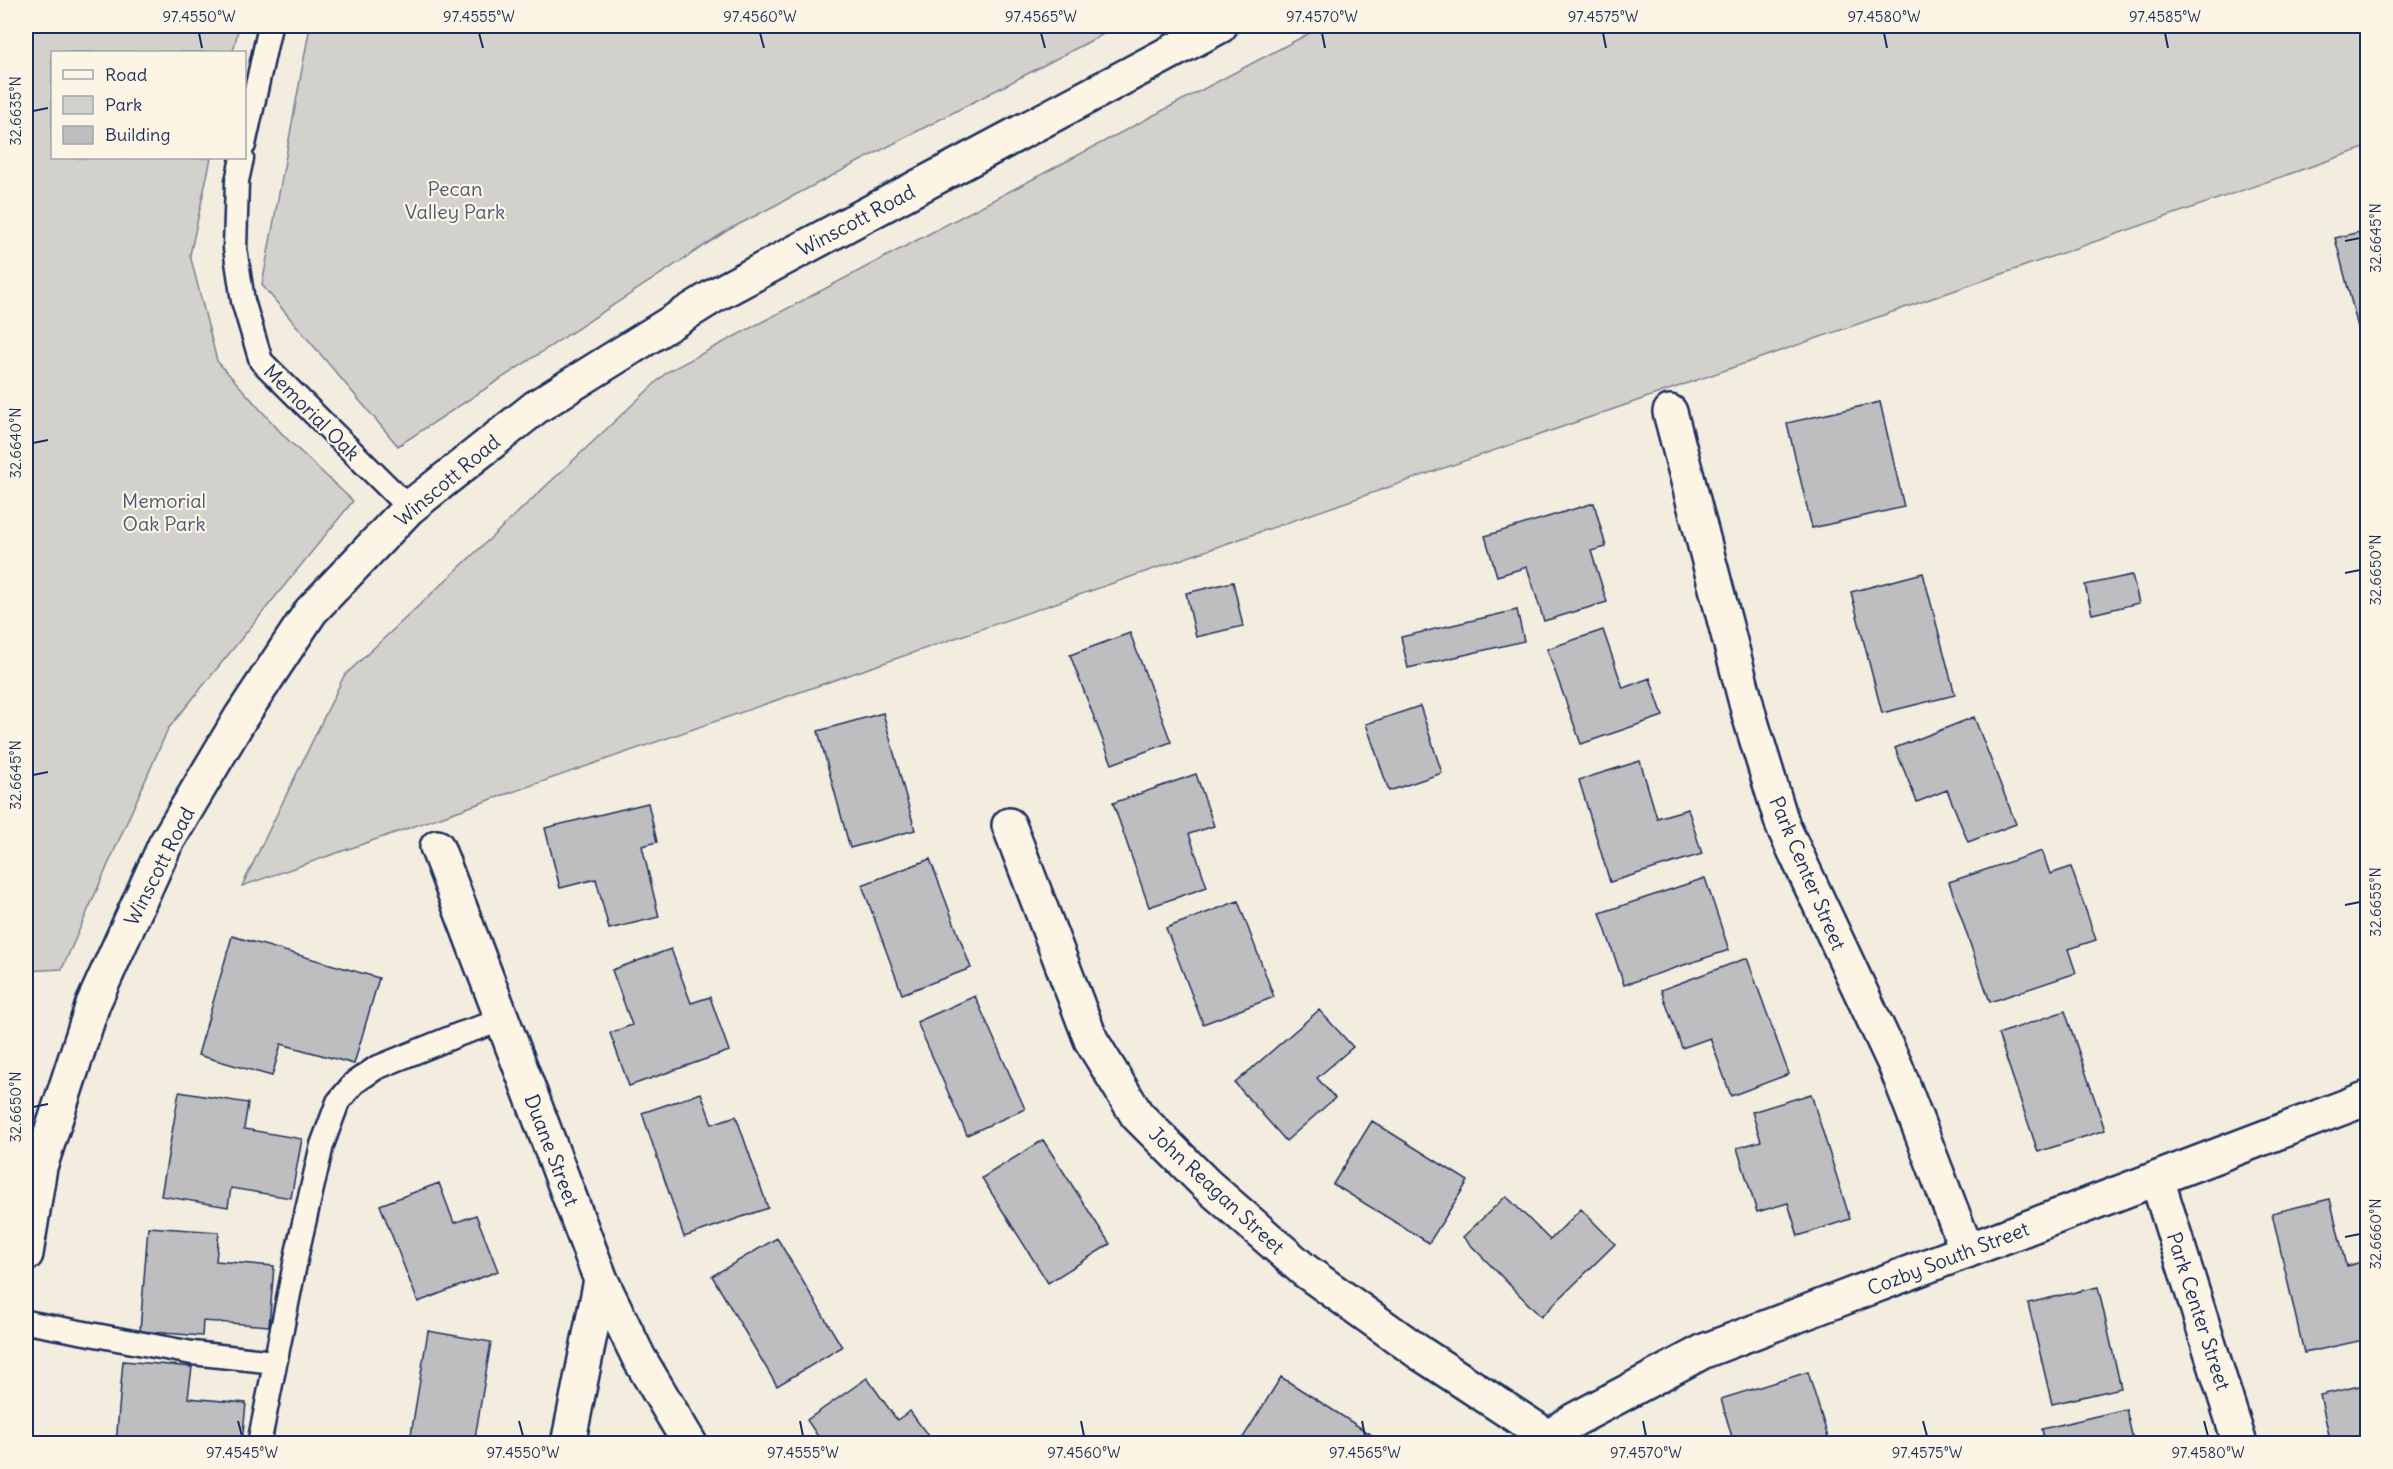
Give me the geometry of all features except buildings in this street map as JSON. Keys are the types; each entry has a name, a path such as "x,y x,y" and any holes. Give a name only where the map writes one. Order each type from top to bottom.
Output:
{"street":[{"name":"Winscott Road","path":"26,1254 40,1167 93,1004 165,845 241,717 311,611 409,508 536,407 717,294 1220,26"},
{"name":"Park Center Street","path":"1670,412 1750,718 1783,826 1896,1067 1967,1251"},
{"name":"John Reagan Street","path":"1009,825 1091,1040 1137,1115 1206,1184 1304,1270 1420,1353 1550,1441"},
{"name":"Duane Street","path":"437,847 601,1280 639,1358 690,1443"},
{"name":"Cozby South Street","path":"1550,1441 1574,1420 1704,1351 2367,1098"},
{"name":"Park Center Street","path":"2157,1179 2240,1443"},
{"path":"568,1443 601,1280"}],"lane":[{"path":"246,136 270,26"},
{"name":"Memorial Oak","path":"242,159 237,182 235,248 243,301 261,361 409,508"},
{"path":"259,1443 298,1249 322,1145 338,1102 354,1083 376,1068 460,1034 503,1020"},
{"path":"26,1322 192,1353 275,1362"}],"green space":[{"name":"Memorial Oak Park","path":"26,26 239,26 233,51 51,51 51,159 211,159 190,255 217,361 285,437 353,501 168,729 62,969 26,971"},
{"name":"Pecan Valley Park","path":"310,26 1119,26 728,230 398,446 262,285"},
{"path":"1323,26 2367,26 2367,147 242,886 344,676 667,372"}]}
